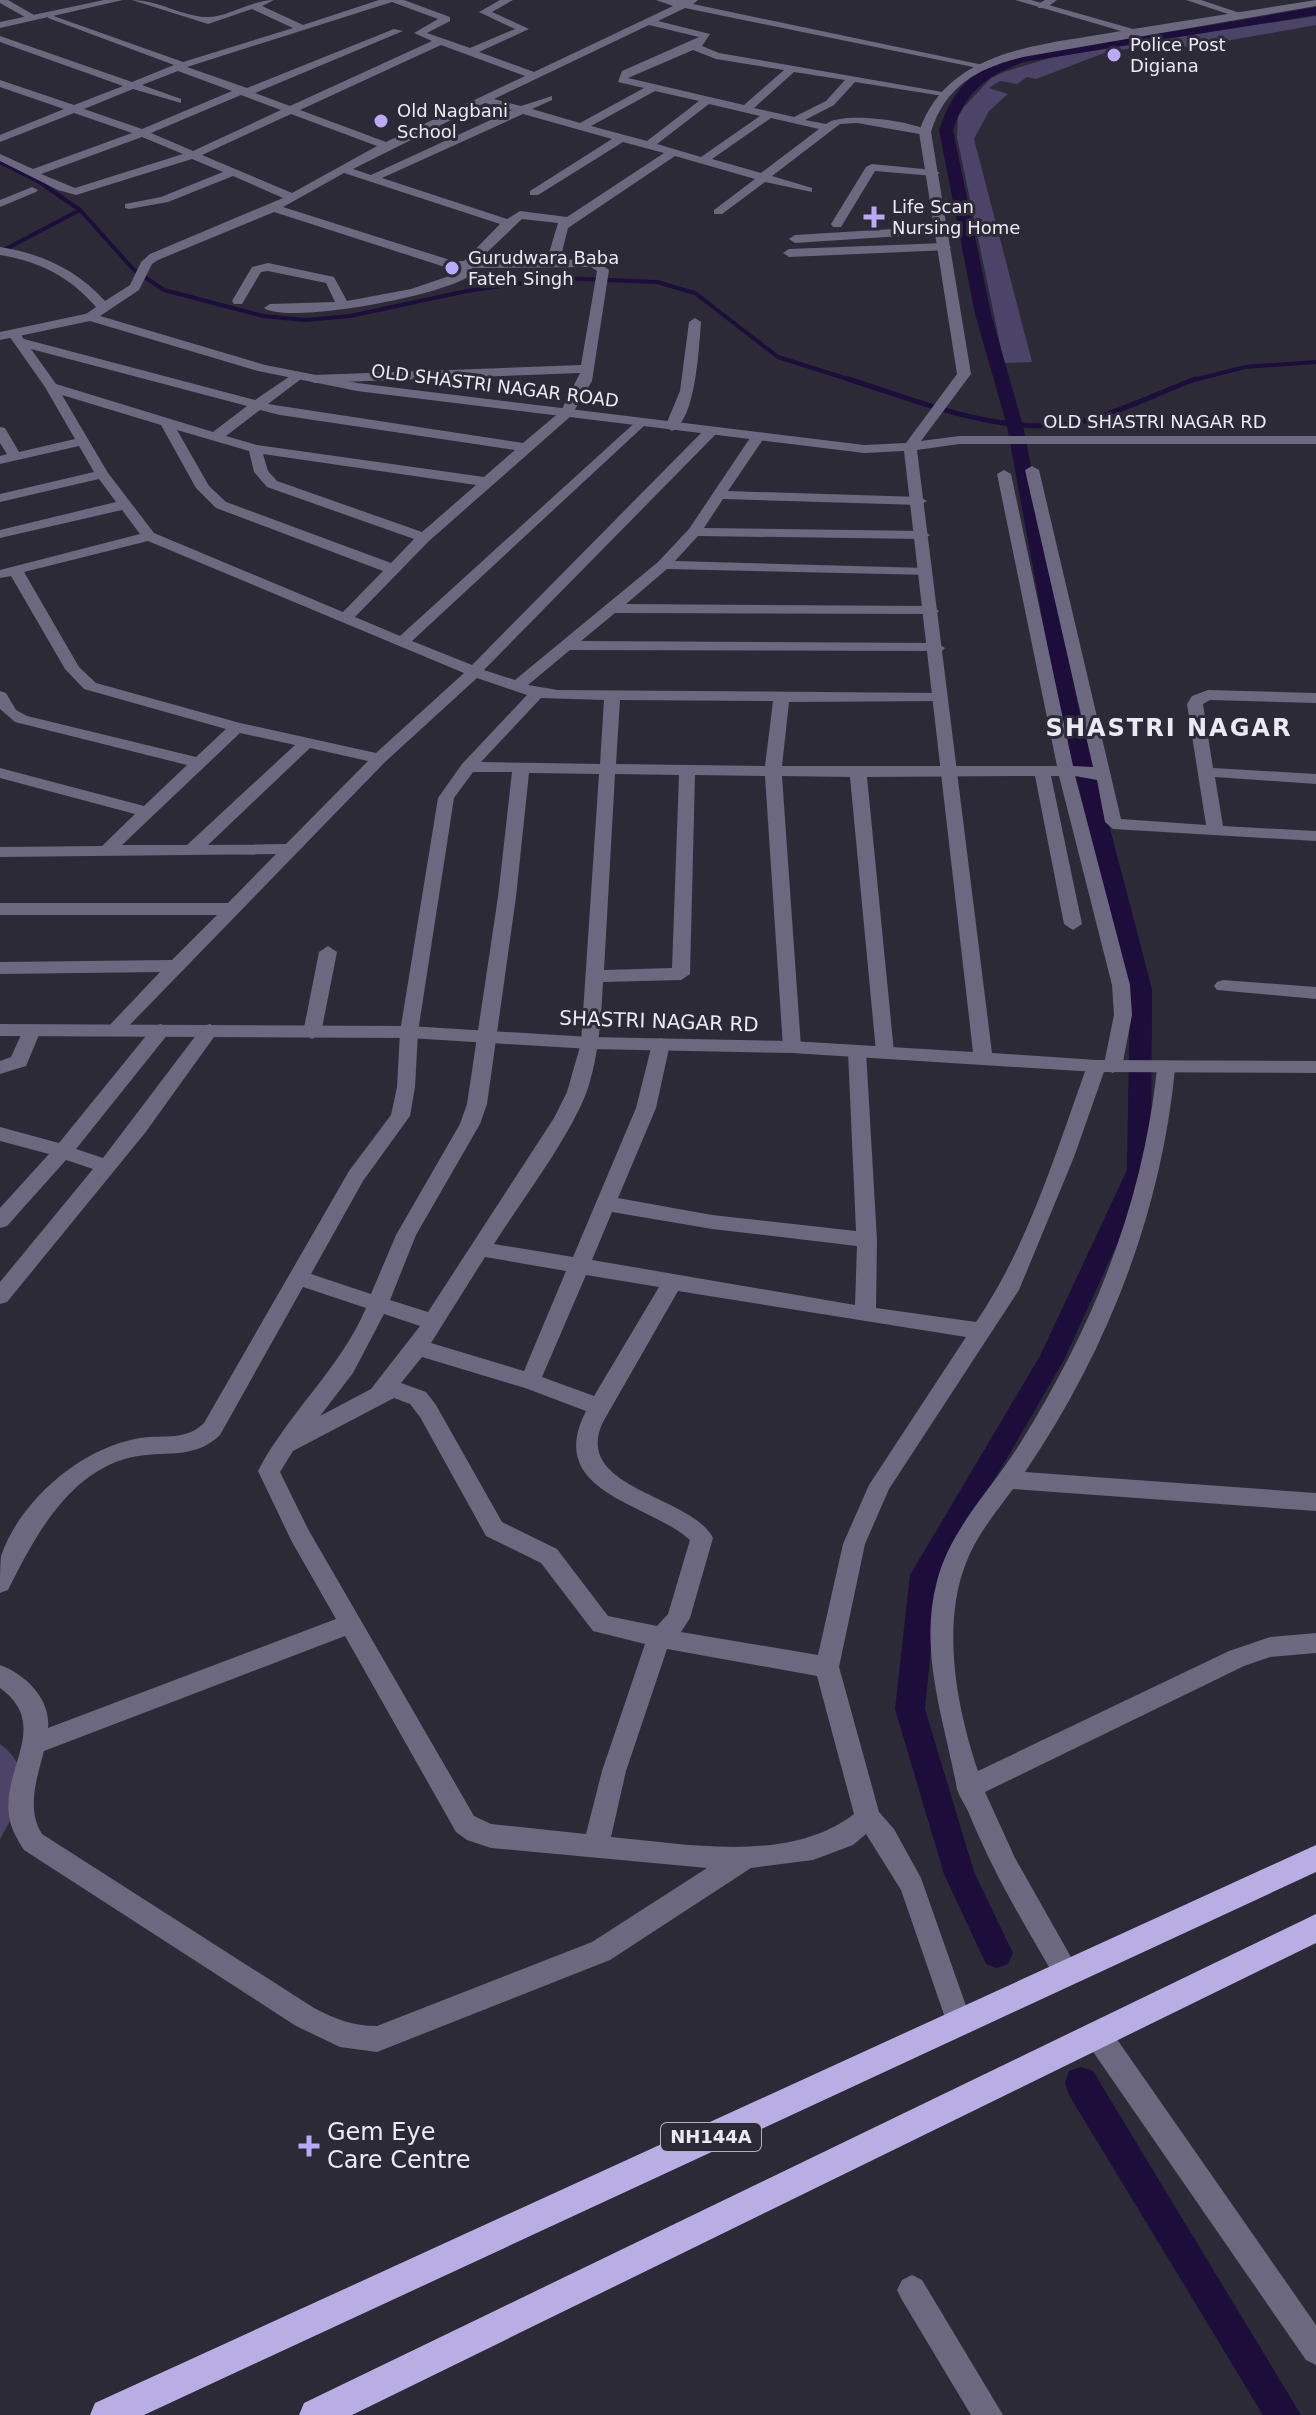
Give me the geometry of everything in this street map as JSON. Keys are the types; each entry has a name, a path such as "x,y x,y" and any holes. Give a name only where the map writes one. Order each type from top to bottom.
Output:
{"highway":[{"name":"NH144A","path":"107,2415 1316,1858"},
{"path":"316,2415 1316,1928"}],"street":[{"path":"1,0 34,18"},
{"path":"0,25 118,0"},
{"path":"137,0 208,21 269,0"},
{"path":"0,139 180,66 392,0 446,19 418,32 533,75"},
{"path":"469,52 524,29 484,12 508,0"},
{"path":"661,0 688,3 748,20 983,66"},
{"path":"1020,0 1047,3 1131,31"},
{"path":"1191,0 1244,16"},
{"path":"983,1056 948,773 920,501 910,447 962,381 964,366 925,132 932,109 943,93 963,76 983,66 1131,31 1244,16 1315,1"},
{"path":"90,317 135,287 154,257 273,208 483,99 688,3"},
{"path":"253,6 302,28"},
{"path":"52,16 293,109 410,161"},
{"path":"734,26 748,20"},
{"path":"651,22 702,41"},
{"path":"35,172 398,31"},
{"path":"720,32 622,76 629,83 651,89 827,128"},
{"path":"0,39 177,101"},
{"path":"0,157 72,193 192,155 441,41"},
{"path":"702,41 699,50 716,56 943,93"},
{"path":"745,110 790,70"},
{"path":"796,121 811,110 830,103 852,79"},
{"path":"0,83 142,133 292,197"},
{"path":"578,128 651,89"},
{"path":"0,98 20,90"},
{"path":"374,178 548,98"},
{"path":"483,99 808,190"},
{"path":"648,146 706,101"},
{"path":"702,161 768,115"},
{"path":"718,212 827,128 845,119 925,132"},
{"path":"534,193 619,139"},
{"path":"553,262 560,231 568,221 672,153"},
{"path":"837,224 872,167 934,173"},
{"path":"345,170 508,223"},
{"path":"129,206 164,200 230,173"},
{"path":"0,204 32,190"},
{"path":"273,208 445,263 466,266 594,263 603,270 585,381 566,413 424,538 344,619"},
{"path":"466,266 508,223 520,215 568,221"},
{"path":"795,239 943,230"},
{"path":"789,253 945,247"},
{"path":"4,252 28,256 67,272 104,308"},
{"path":"270,308 342,304 450,282 467,273 466,266"},
{"path":"238,301 256,270 268,267 330,280 342,304"},
{"name":"OLD SHASTRI NAGAR ROAD","path":"11,337 90,317 296,376 566,413 864,449 990,438"},
{"path":"672,427 687,391 695,322"},
{"path":"11,337 51,387 102,474 149,536 474,672 537,693 612,697 941,698"},
{"path":"11,337 256,406 527,448"},
{"path":"314,379 587,369"},
{"path":"214,438 296,376"},
{"path":"51,387 255,449 487,482"},
{"path":"166,422 203,488 221,505 392,569"},
{"path":"402,642 640,422"},
{"path":"0,431 7,458 85,441"},
{"path":"114,1030 379,759 474,672 710,432"},
{"path":"1113,438 1316,432"},
{"path":"516,687 663,565 694,532 757,438"},
{"name":"OLD SHASTRI NAGAR RD","path":"990,438 1316,440"},
{"path":"255,449 261,472 272,484 424,538"},
{"path":"959,2023 912,1888 893,1849 868,1818 827,1667 846,1574 880,1485 980,1331 1000,1306 1064,1157 1113,1067 1124,1001 1032,470"},
{"path":"0,498 102,474"},
{"path":"1004,474 1083,772 1116,823 1316,836"},
{"path":"719,495 920,501"},
{"path":"0,534 123,505"},
{"path":"694,532 923,535"},
{"path":"149,536 7,572 79,678 106,692 237,727 379,759"},
{"path":"663,565 927,572"},
{"path":"613,608 931,611"},
{"path":"566,645 937,648"},
{"path":"0,1583 36,1513 71,1480 136,1447 188,1445 204,1438 300,1278 356,1176 400,1116 406,1087 409,1032 442,812 451,790 468,767 537,693"},
{"path":"0,696 10,713 21,719 199,763"},
{"path":"782,696 773,771 792,1047"},
{"path":"1215,829 1195,704 1200,696 1316,698"},
{"path":"379,1395 417,1347 571,1107 590,1043 612,697"},
{"path":"108,849 237,727"},
{"path":"193,849 306,743"},
{"path":"468,767 1083,772"},
{"path":"521,767 482,1091 470,1124 406,1235 380,1303 345,1367 285,1445 269,1471 271,1481 465,1824 476,1832 596,1847 743,1859 837,1842 856,1831 868,1818"},
{"path":"595,976 666,977 681,974 687,770"},
{"path":"1042,771 1073,924"},
{"path":"858,772 885,1052"},
{"path":"1206,772 1316,779"},
{"path":"0,773 148,812"},
{"path":"0,852 294,849"},
{"path":"0,909 233,909"},
{"path":"312,1033 328,952"},
{"path":"0,968 178,966"},
{"path":"1223,986 1316,993"},
{"name":"SHASTRI NAGAR RD","path":"0,1030 409,1032 590,1043 792,1047 983,1056 1113,1067 1316,1067"},
{"path":"0,1068 19,1061 32,1030"},
{"path":"0,1296 8,1274 169,1030"},
{"path":"0,1221 85,1158 204,1030"},
{"path":"530,1381 646,1108 661,1044"},
{"path":"857,1051 867,1240 865,1315"},
{"path":"1067,1973 1000,1858 969,1788 948,1702 944,1605 957,1558 1009,1480 1088,1346 1128,1252 1159,1143 1159,1068"},
{"path":"0,1134 85,1158"},
{"path":"607,1204 712,1222 867,1240"},
{"path":"482,1249 865,1315 980,1331"},
{"path":"300,1278 433,1322"},
{"path":"596,1847 614,1771 662,1637 678,1618 702,1538 691,1526 631,1496 609,1481 587,1452 586,1434 673,1282"},
{"path":"417,1347 530,1381 599,1407"},
{"path":"285,1445 394,1389 418,1398 494,1529 549,1556 559,1565 595,1619 617,1630 827,1667"},
{"path":"1009,1480 1316,1502"},
{"path":"34,1744 350,1624"},
{"path":"969,1788 1237,1658 1270,1647 1316,1643"},
{"path":"0,1675 23,1689 35,1708 34,1744 20,1811 24,1833 33,1842 305,2017 336,2034 358,2040 377,2039 601,1951 743,1859"},
{"path":"1097,2034 1316,2350"},
{"path":"912,2290 988,2415"}],"shaded area":[{"path":"1316,16 1316,25 1192,47 1159,44 1107,52 1036,79 1027,77 1017,84 1000,81 989,88 1008,94 989,111 974,139 1032,362 1004,363 957,137 958,117 964,107 991,78 1050,58"},
{"path":"0,1744 18,1765 21,1789 0,1839"}],"waterway":[{"path":"997,1953 959,1874 910,1709 924,1575 1051,1360 1139,1170 1141,989 1069,710 1015,426 983,314 946,130 955,107 970,86 983,75 1019,60 1060,50 1316,11"},
{"path":"0,162 41,183 80,210"},
{"path":"0,252 80,210"},
{"path":"80,210 134,270 164,290 263,316 305,320 350,316 467,291 557,278 657,282 695,293 778,357 854,381"},
{"path":"1190,381 1245,367 1316,362"},
{"path":"848,379 968,416 1031,426 1062,425 1092,419 1190,381"},
{"path":"1190,381 1195,379"},
{"path":"1081,2083 1283,2415"}],"place":[{"name":"Police Post Digiana","path":"1114,55"},
{"name":"Old Nagbani School","path":"381,121"},
{"name":"Life Scan Nursing Home","path":"874,217"},
{"name":"Gurudwara Baba Fateh Singh","path":"452,268"},
{"name":"Gem Eye Care Centre","path":"309,2146"}],"district":[{"name":"SHASTRI NAGAR","path":"1169,728"}]}
